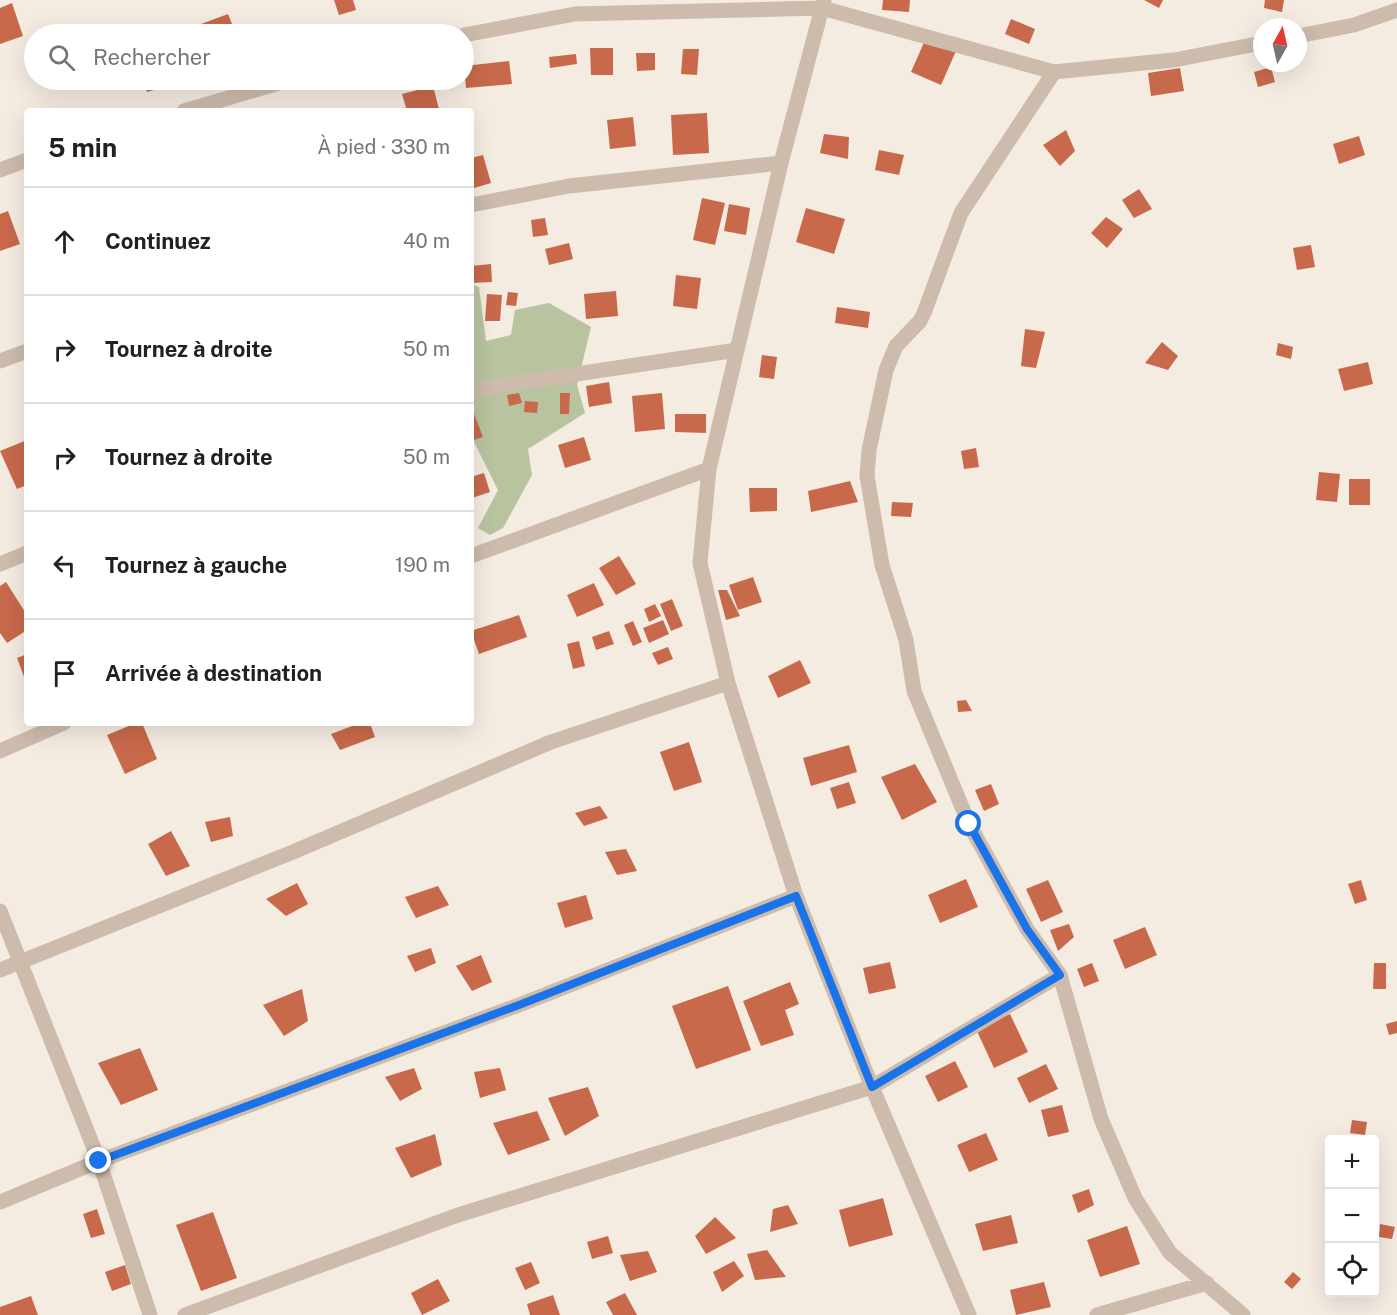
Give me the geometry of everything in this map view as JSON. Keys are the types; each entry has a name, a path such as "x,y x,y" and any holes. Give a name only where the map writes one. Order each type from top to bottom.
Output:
{"street":[{"path":"474,33 574,14 823,4 1054,72 1174,60 1253,45"},
{"path":"823,4 781,163 709,469 700,563 728,683 796,896 872,1087 969,1315"},
{"path":"1307,34 1354,25 1397,10"},
{"path":"1054,72 961,213 924,313 920,321 896,346 886,370 869,450 867,476 882,566 906,640 914,691 969,824 1027,929 1060,975 1101,1119 1135,1198 1170,1252 1243,1315"},
{"path":"194,108 255,90"},
{"path":"0,170 24,161"},
{"path":"474,204 569,186 781,163"},
{"path":"474,391 508,384 737,350"},
{"path":"0,361 24,352"},
{"path":"474,555 709,469"},
{"path":"0,564 24,553"},
{"path":"0,970 293,852 551,742 728,683"},
{"path":"0,751 57,726"},
{"path":"0,1202 99,1161 519,1005 796,896"},
{"path":"0,910 99,1161 150,1315"},
{"path":"185,1315 458,1215 872,1087 1060,975"},
{"path":"1097,1315 1207,1283"}],"green space":[{"path":"474,285 479,287 486,341 511,335 515,310 549,303 591,327 577,385 585,413 528,449 532,475 503,528 490,535 478,528 498,490 474,442"}],"building":[{"path":"334,0 353,0 356,10 339,15"},
{"path":"883,0 910,0 909,12 882,10"},
{"path":"1144,0 1163,0 1159,8"},
{"path":"1265,0 1284,0 1282,12 1264,8"},
{"path":"12,3 23,36 0,44 0,8"},
{"path":"228,14 232,24 201,24"},
{"path":"1011,19 1035,29 1029,44 1005,34"},
{"path":"926,38 956,51 941,85 911,72"},
{"path":"590,48 613,48 613,75 591,75"},
{"path":"683,49 699,49 697,75 681,74"},
{"path":"636,53 655,53 655,70 637,71"},
{"path":"576,54 577,64 550,68 549,57"},
{"path":"509,61 512,84 474,87 474,65"},
{"path":"1180,68 1184,91 1151,96 1148,73"},
{"path":"1254,72 1272,72 1275,82 1258,87"},
{"path":"418,90 434,90 439,108 406,108 402,94"},
{"path":"707,113 709,153 673,155 671,115"},
{"path":"633,117 636,146 610,149 607,120"},
{"path":"1066,130 1075,151 1060,166 1043,145"},
{"path":"824,134 849,137 848,159 820,153"},
{"path":"1359,136 1365,155 1339,164 1333,144"},
{"path":"879,150 904,155 899,175 875,170"},
{"path":"483,155 491,183 474,188 474,157"},
{"path":"1139,189 1152,209 1134,218 1122,200"},
{"path":"702,198 725,203 715,245 693,240"},
{"path":"729,204 750,208 746,235 724,231"},
{"path":"806,208 845,219 834,254 796,242"},
{"path":"8,211 20,244 0,251 0,214"},
{"path":"1106,217 1123,229 1107,248 1091,233"},
{"path":"545,218 548,235 533,237 531,220"},
{"path":"569,243 573,259 549,265 545,249"},
{"path":"1311,245 1315,267 1297,270 1293,248"},
{"path":"491,264 492,282 474,283 474,266"},
{"path":"676,275 701,278 697,309 673,306"},
{"path":"616,291 618,316 586,319 584,294"},
{"path":"508,292 518,293 516,306 506,305"},
{"path":"487,294 502,295 500,321 485,321"},
{"path":"837,307 870,312 868,328 835,323"},
{"path":"1025,329 1045,332 1036,368 1021,366"},
{"path":"1162,342 1178,356 1168,370 1145,363"},
{"path":"1278,343 1293,347 1291,359 1276,355"},
{"path":"762,355 777,357 774,379 759,377"},
{"path":"1368,362 1373,384 1344,391 1338,369"},
{"path":"609,382 612,403 589,407 586,386"},
{"path":"519,393 522,403 509,406 507,395"},
{"path":"560,393 570,393 569,414 560,414"},
{"path":"662,393 665,429 635,432 632,396"},
{"path":"525,401 538,402 537,413 524,412"},
{"path":"474,414 483,437 474,440"},
{"path":"675,414 706,414 706,433 675,432"},
{"path":"584,437 591,460 565,468 558,445"},
{"path":"24,441 24,486 17,489 0,451"},
{"path":"976,448 979,467 964,469 961,451"},
{"path":"1319,472 1340,474 1337,502 1316,500"},
{"path":"484,473 490,492 474,497 474,476"},
{"path":"1349,479 1370,479 1370,505 1349,505"},
{"path":"850,481 858,502 811,512 808,491"},
{"path":"749,488 777,488 777,511 750,512"},
{"path":"892,502 913,503 911,517 891,516"},
{"path":"619,556 636,584 616,595 599,568"},
{"path":"753,577 762,602 738,610 729,585"},
{"path":"6,582 24,610 24,632 7,643 0,633 0,586"},
{"path":"594,583 604,605 577,617 567,595"},
{"path":"718,590 727,590 740,616 726,620"},
{"path":"672,599 683,626 671,631 660,604"},
{"path":"655,604 661,616 649,622 644,609"},
{"path":"519,615 527,637 479,654 474,640 474,630"},
{"path":"663,620 669,634 649,643 643,628"},
{"path":"633,621 642,642 633,646 624,625"},
{"path":"609,631 614,644 596,650 592,637"},
{"path":"579,641 585,666 573,669 567,644"},
{"path":"668,647 673,659 658,665 652,653"},
{"path":"24,655 24,677 17,658"},
{"path":"800,660 811,683 778,698 768,676"},
{"path":"966,700 972,711 958,712 957,701"},
{"path":"129,726 143,726 157,759 125,774 107,735"},
{"path":"352,726 371,726 375,737 340,750 331,734"},
{"path":"689,742 702,782 674,791 660,752"},
{"path":"849,745 857,772 811,786 803,758"},
{"path":"915,764 937,802 902,820 881,777"},
{"path":"849,782 856,803 837,809 830,788"},
{"path":"991,784 999,804 984,811 975,790"},
{"path":"600,806 608,818 584,826 575,813"},
{"path":"230,817 233,836 211,842 205,822"},
{"path":"171,831 190,866 166,876 148,844"},
{"path":"626,849 637,871 617,875 605,852"},
{"path":"966,879 978,907 940,923 928,895"},
{"path":"1048,880 1063,912 1041,922 1026,889"},
{"path":"1361,880 1367,900 1355,904 1348,884"},
{"path":"297,883 308,904 286,916 266,899"},
{"path":"438,886 449,905 416,918 405,897"},
{"path":"586,895 593,919 565,928 557,903"},
{"path":"1069,924 1074,937 1058,951 1050,930"},
{"path":"1145,927 1157,955 1125,969 1113,940"},
{"path":"431,948 436,963 415,972 407,956"},
{"path":"481,955 492,982 472,991 456,966"},
{"path":"890,962 896,988 869,994 863,968"},
{"path":"1092,963 1099,981 1084,987 1077,969"},
{"path":"1374,963 1386,963 1386,989 1373,989"},
{"path":"790,982 799,1004 785,1010 794,1035 761,1046 743,1001"},
{"path":"728,986 751,1050 696,1069 672,1006"},
{"path":"302,989 308,1021 284,1036 263,1005"},
{"path":"1010,1014 1028,1052 994,1068 976,1029"},
{"path":"1397,1021 1397,1033 1389,1035 1386,1024"},
{"path":"140,1048 158,1090 121,1105 98,1063"},
{"path":"955,1061 968,1087 938,1102 925,1076"},
{"path":"1046,1064 1058,1089 1029,1103 1017,1078"},
{"path":"414,1068 422,1089 400,1101 385,1077"},
{"path":"500,1068 506,1090 480,1098 474,1072"},
{"path":"588,1087 599,1116 565,1136 548,1098"},
{"path":"1062,1105 1069,1132 1048,1137 1041,1110"},
{"path":"537,1111 550,1140 508,1155 493,1123"},
{"path":"1352,1120 1367,1122 1365,1135 1350,1133"},
{"path":"986,1133 998,1160 969,1172 957,1145"},
{"path":"435,1134 442,1165 411,1178 395,1148"},
{"path":"1089,1189 1094,1205 1078,1213 1072,1195"},
{"path":"883,1198 893,1235 849,1247 839,1210"},
{"path":"788,1205 798,1224 770,1232 773,1209"},
{"path":"97,1209 105,1234 91,1238 83,1214"},
{"path":"213,1212 237,1278 201,1291 176,1225"},
{"path":"1011,1215 1018,1243 983,1251 975,1224"},
{"path":"715,1217 736,1238 706,1254 695,1236"},
{"path":"1380,1224 1395,1227 1392,1239 1379,1237"},
{"path":"1127,1226 1140,1264 1100,1277 1087,1240"},
{"path":"608,1236 613,1253 592,1259 587,1242"},
{"path":"767,1250 786,1277 755,1280 747,1254"},
{"path":"648,1251 657,1272 630,1281 620,1255"},
{"path":"734,1261 744,1276 722,1292 713,1272"},
{"path":"531,1262 540,1283 525,1290 515,1268"},
{"path":"125,1265 131,1284 112,1291 105,1272"},
{"path":"1293,1272 1301,1279 1292,1289 1284,1282"},
{"path":"438,1279 450,1301 422,1315 411,1293"},
{"path":"1044,1282 1051,1307 1016,1315 1010,1290"},
{"path":"625,1293 637,1315 613,1315 606,1302"},
{"path":"553,1295 560,1315 530,1315 527,1304"},
{"path":"31,1296 38,1315 0,1315 0,1307"}],"route":[{"path":"99,1161 519,1005 796,896 872,1087 1060,975 1027,929 969,824"}]}
